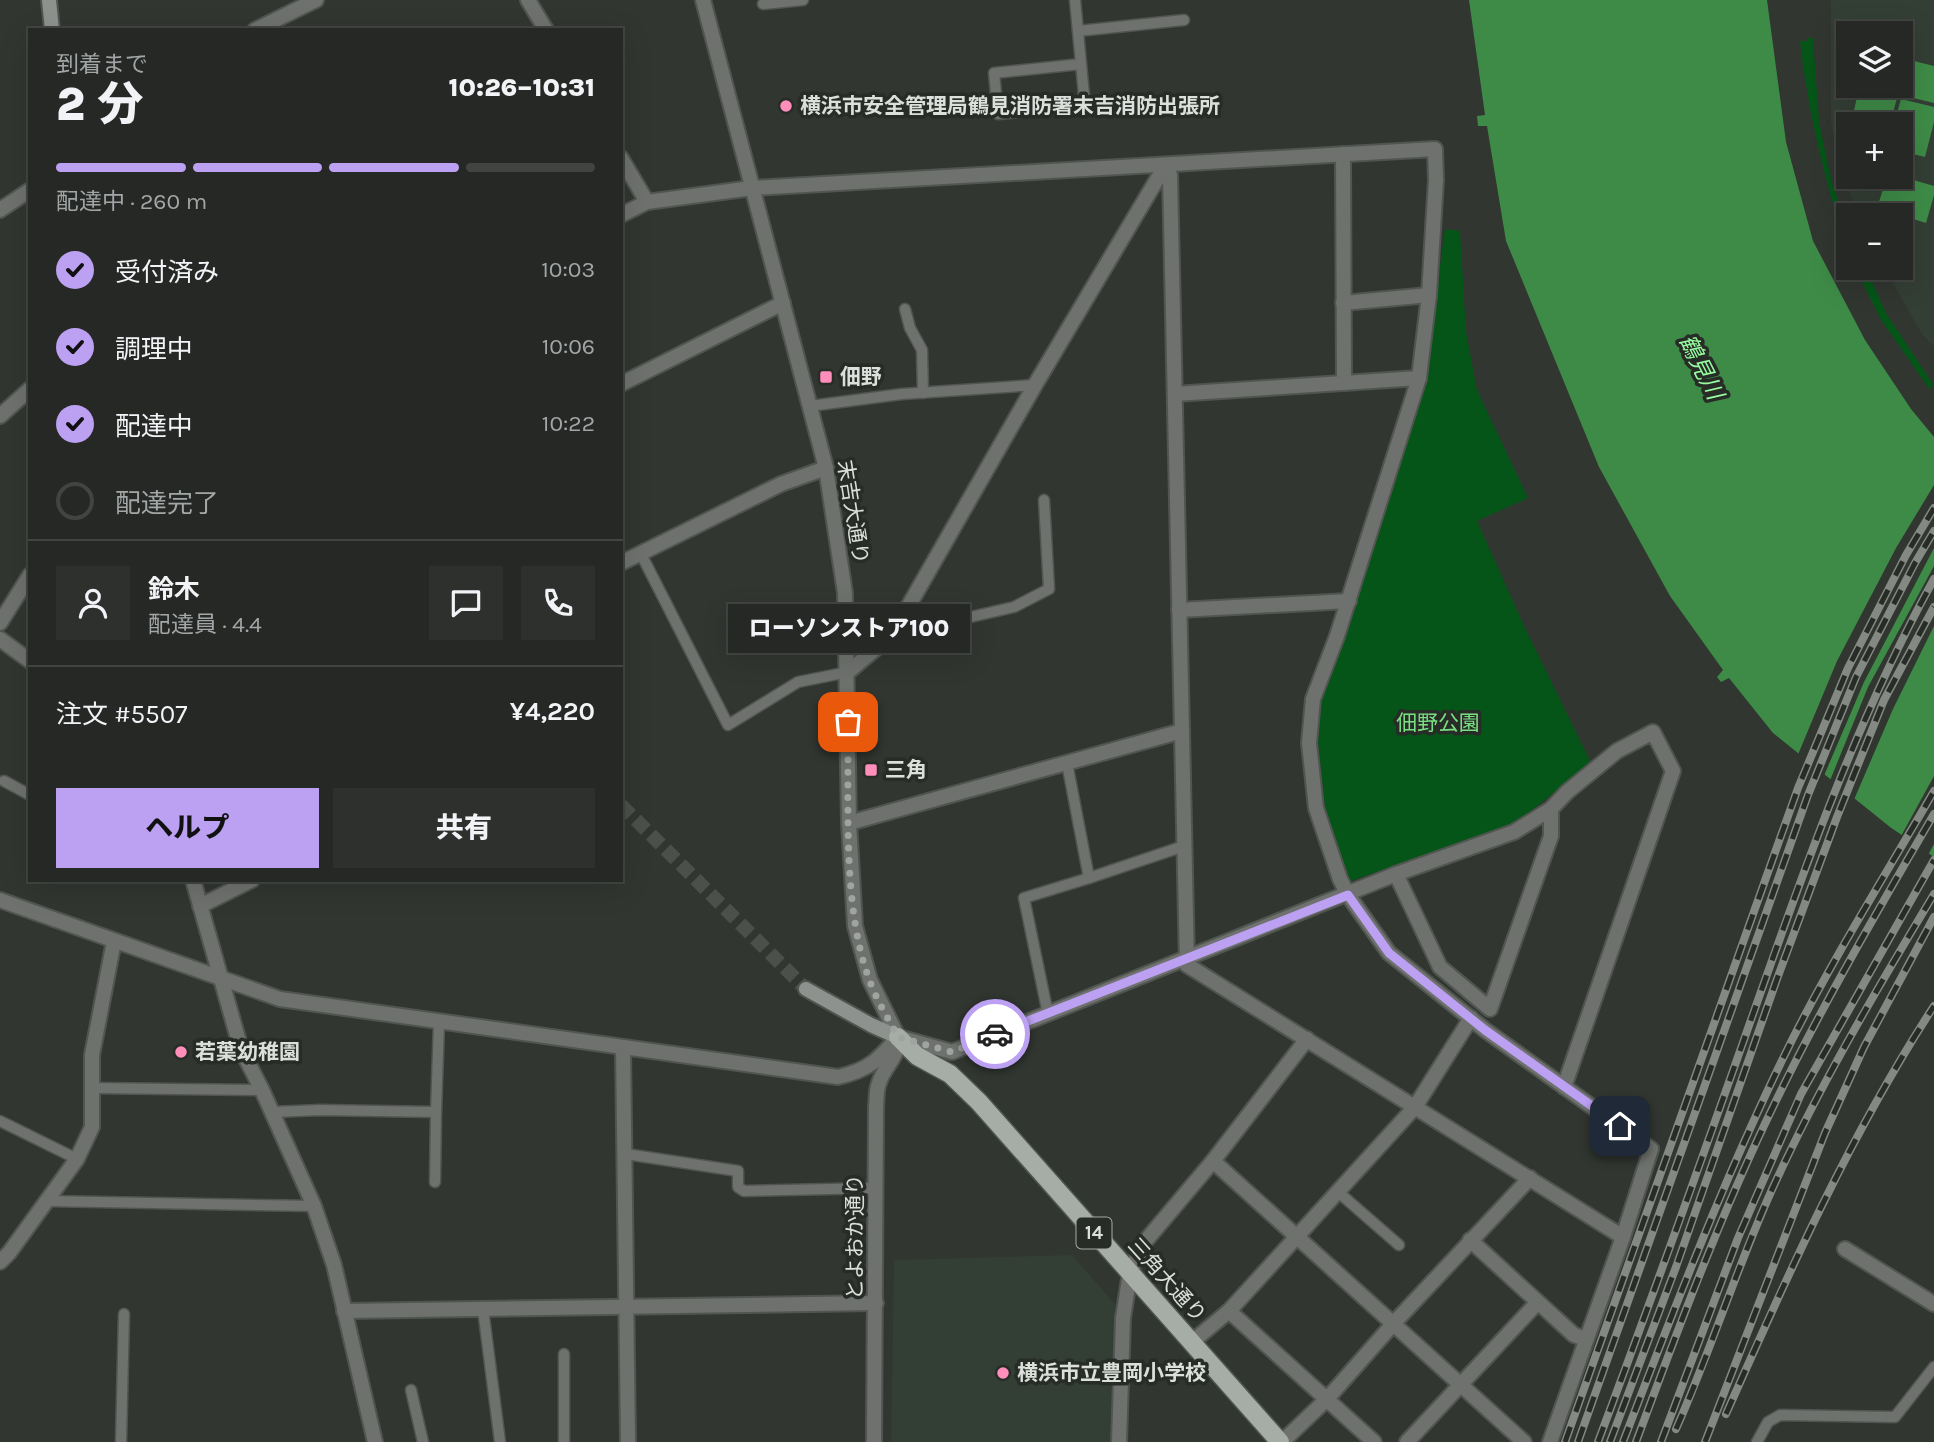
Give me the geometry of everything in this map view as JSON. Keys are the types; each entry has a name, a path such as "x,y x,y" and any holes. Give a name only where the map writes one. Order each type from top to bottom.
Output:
{"main road":[{"path":"49,0 52,28"},
{"name":"14","path":"806,989 898,1037"},
{"name":"三角大通り","path":"898,1037 917,1056 950,1074 979,1102 1281,1442"}],"street":[{"path":"260,28 316,0"},
{"path":"528,0 545,28"},
{"name":"末吉大通り","path":"703,0 826,468 845,593 852,895 860,946 870,980 898,1037"},
{"path":"623,214 648,202 752,188 1435,149 1436,180 1429,295 1419,378 1349,601 1313,699 1309,743 1316,808 1340,879 1348,895 1389,953 1471,1018 1651,1149 1623,1237 1549,1442"},
{"path":"1343,154 1344,383"},
{"path":"623,161 648,202"},
{"path":"848,671 892,635 1035,385 1165,166"},
{"path":"1165,166 1170,175 1187,965 1623,1237"},
{"path":"0,210 28,191"},
{"path":"1343,303 1429,295"},
{"path":"623,383 783,303"},
{"path":"1175,394 1419,378"},
{"path":"0,416 28,391"},
{"path":"623,562 781,484 826,468"},
{"path":"0,623 28,578"},
{"path":"1180,610 1349,601"},
{"path":"0,639 28,660"},
{"path":"849,823 1182,731"},
{"path":"0,900 280,999 838,1077 860,1072 880,1057 898,1037 952,1052 1396,874 1514,832 1551,809 1567,792 1617,751 1653,732 1673,771 1564,1087"},
{"path":"1396,874 1440,967 1490,1009 1552,836 1551,809"},
{"path":"193,882 241,1049 273,1112 314,1206 334,1265 375,1442"},
{"path":"200,906 249,882"},
{"path":"0,1262 77,1159 92,1127 92,1055 114,941"},
{"path":"1192,1342 1229,1311 1415,1107 1471,1018"},
{"name":"とよおか通り","path":"874,1442 878,1085 899,1046 898,1037"},
{"path":"1119,1442 1123,1318 1130,1273 1143,1244 1213,1161 1307,1039"},
{"path":"623,1047 628,1442"},
{"path":"1213,1161 1524,1442"},
{"path":"1281,1442 1327,1399 1470,1240 1530,1178"},
{"path":"1470,1240 1574,1335 1586,1339"},
{"path":"1845,1249 1934,1304"},
{"path":"344,1311 876,1303"},
{"path":"1407,1442 1537,1303"},
{"path":"1229,1311 1374,1442"}],"lane":[{"path":"763,4 803,0"},
{"path":"1074,0 1081,64 1085,106 998,114 994,73 1081,64"},
{"path":"1077,31 1184,20"},
{"path":"905,309 909,328 922,350 923,393"},
{"path":"810,405 1035,385"},
{"path":"892,635 1014,607 1049,589 1044,500"},
{"path":"640,552 729,725 798,682 848,671"},
{"path":"1067,763 1089,878"},
{"path":"4,781 28,794"},
{"path":"1048,1014 1024,898 1184,846"},
{"path":"435,1182 439,1023"},
{"path":"92,1088 262,1090"},
{"path":"273,1112 436,1112"},
{"path":"0,1121 77,1159"},
{"path":"626,1154 738,1171 738,1187 744,1191 876,1188"},
{"path":"1337,1191 1398,1245"},
{"path":"47,1201 314,1206"},
{"path":"483,1309 500,1442"},
{"path":"121,1442 124,1314"},
{"path":"564,1354 564,1442"},
{"path":"1757,1442 1768,1422 1780,1415 1895,1417 1934,1367"},
{"path":"411,1390 423,1442"}],"shaded area":[{"path":"1831,0 1934,0 1934,347 1922,334 1891,280 1913,280 1913,203 1854,203 1849,189 1913,189 1913,112 1836,112 1836,146 1831,123"},
{"name":"横浜市立豊岡小学校","path":"1072,1255 1115,1304 1113,1442 891,1442 894,1260"}],"green space":[{"path":"1808,38 1813,38 1819,121 1832,184 1839,203 1836,203 1836,213 1808,95 1800,41 1807,41"},
{"name":"佃野公園","path":"1445,229 1460,231 1466,332 1477,390 1528,498 1477,521 1525,628 1591,763 1516,823 1348,882 1325,806 1318,743 1320,696 1425,379"},
{"path":"1861,280 1871,280 1886,313 1933,384 1930,390 1881,320"}],"water":[{"name":"鶴見川","path":"1469,0 1767,0 1786,142 1813,241 1865,340 1911,409 1934,437 1934,857 1890,827 1773,733 1729,678 1721,682 1717,677 1723,670 1670,596 1599,467 1506,241 1487,126 1478,126 1477,116 1485,115"},
{"path":"1913,61 1934,66 1934,103 1913,98"},
{"path":"1857,98 1897,98 1893,112 1854,112"},
{"path":"1901,99 1934,107 1934,122 1925,157 1913,154 1913,112 1897,112"},
{"path":"1913,180 1934,186 1926,223 1913,219 1913,203 1879,203 1883,189 1913,189"}],"pier":[{"path":"1934,485 1934,548 1864,682 1823,778 1797,757 1837,661 1896,548"},
{"path":"1934,566 1934,626 1893,709 1853,802 1829,783 1868,687"},
{"path":"1934,776 1934,844 1927,857 1900,838"}],"tunnel":[{"path":"623,807 806,989"}],"railway":[{"path":"1565,1442 1798,788 1848,668 1906,555 1934,508"},
{"path":"1578,1442 1808,795 1856,677 1934,531"},
{"path":"1598,1442 1831,802 1879,689 1934,579"},
{"path":"1610,1442 1676,1267 1837,817 1884,700 1934,607"},
{"path":"1623,1442 1703,1239 1768,1089 1826,977 1934,791"},
{"path":"1636,1442 1717,1231 1773,1107 1830,996 1934,814"},
{"path":"1661,1442 1738,1238 1801,1094 1934,860"},
{"path":"1676,1429 1775,1183 1850,1037 1934,894"},
{"path":"1705,1442 1825,1133 1864,1047 1934,917"},
{"path":"1726,1414 1822,1206 1875,1104 1934,1006"}],"way so far":[{"path":"848,722 852,895 855,926 870,980 898,1037 952,1052 995,1034"}],"place":[{"name":"横浜市安全管理局鶴見消防署末吉消防出張所","path":"786,106"},
{"name":"佃野","path":"826,377"},
{"name":"ローソンストア100","path":"848,722"},
{"name":"三角","path":"871,770"},
{"name":"若葉幼稚園","path":"181,1052"},
{"name":"横浜市立豊岡小学校","path":"1003,1373"}],"route":[{"path":"995,1034 1348,895 1389,953 1485,1030 1620,1126"}]}
